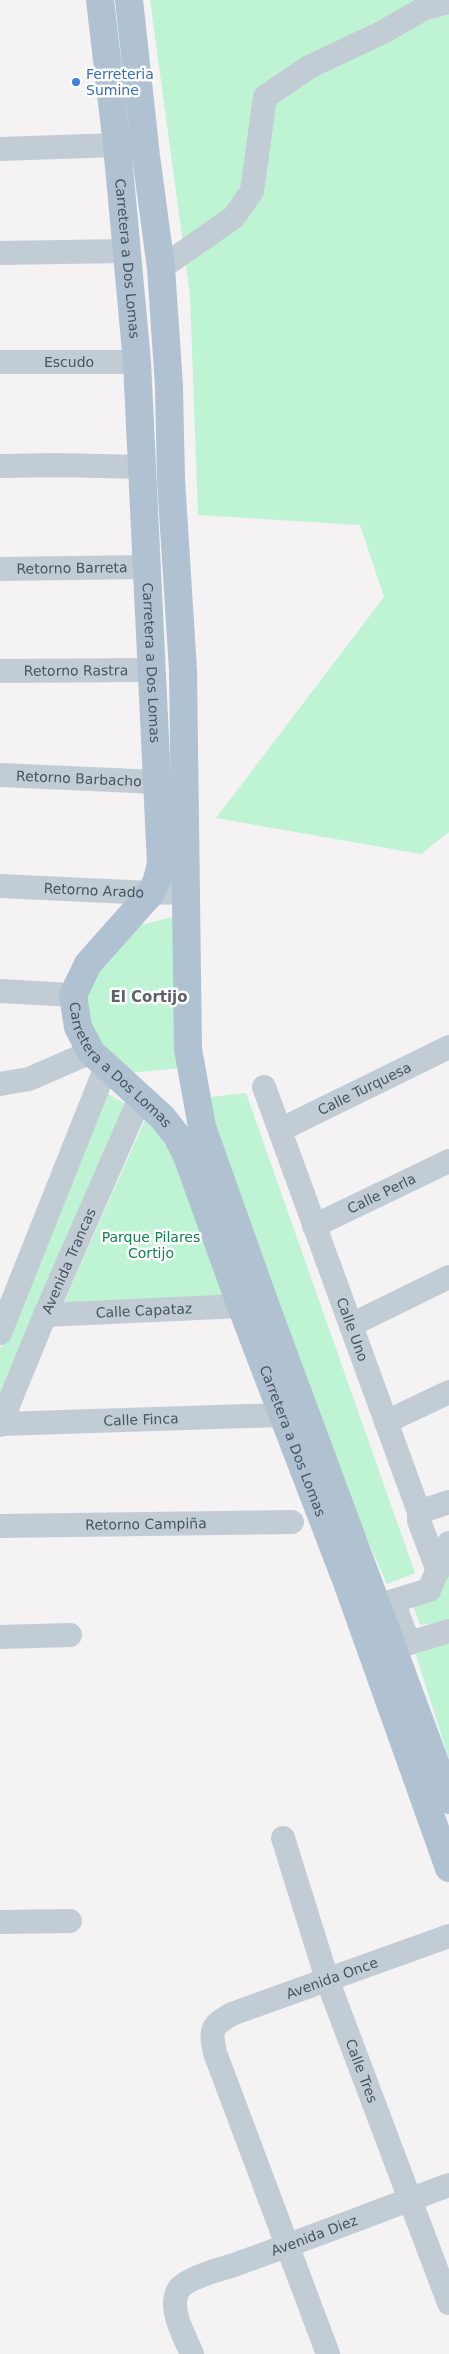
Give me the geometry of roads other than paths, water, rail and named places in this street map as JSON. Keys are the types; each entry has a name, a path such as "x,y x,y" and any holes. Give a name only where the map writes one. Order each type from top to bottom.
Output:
{"main road":[{"name":"Carretera a Dos Lomas","path":"100,0 117,145 137,362 143,467 145,567 161,864 158,880 151,893 88,964 73,995 78,1027 99,1060 162,1117 177,1136 187,1156 282,1415 337,1528 385,1604 401,1646 449,1800"},
{"name":"Carretera a Dos Lomas","path":"129,0 146,156 161,268 169,386 171,480 183,670 188,1049 202,1128 449,1868"}],"street":[{"path":"161,268 234,216 252,191 266,97 308,68 381,33 425,8 449,2"},
{"path":"0,149 117,145"},
{"path":"0,252 126,251"},
{"name":"Escudo","path":"0,362 137,362"},
{"path":"0,466 143,467"},
{"name":"Retorno Barreta","path":"0,569 145,567"},
{"name":"Retorno Rastra","path":"0,671 152,670"},
{"name":"Retorno Barbacho","path":"0,775 158,782"},
{"name":"Retorno Arado","path":"0,886 151,893 187,892"},
{"path":"0,991 73,995"},
{"name":"Calle Turquesa","path":"280,1130 449,1046"},
{"path":"0,1084 29,1079 99,1060"},
{"path":"0,1333 99,1060"},
{"name":"Calle Uno","path":"264,1087 419,1512 418,1521 438,1570"},
{"name":"Avenida Trancas","path":"0,1425 45,1315 140,1098"},
{"name":"Calle Perla","path":"314,1226 449,1161"},
{"path":"351,1325 449,1277"},
{"name":"Calle Capataz","path":"45,1315 241,1306"},
{"path":"386,1422 449,1392"},
{"name":"Calle Finca","path":"0,1425 282,1415"},
{"path":"419,1512 449,1502"},
{"name":"Retorno Campiña","path":"0,1526 292,1522"},
{"path":"385,1604 429,1590 449,1543"},
{"path":"401,1646 449,1631"},
{"path":"0,1637 70,1635"},
{"name":"Calle Tres","path":"283,1838 327,1979 449,2303"},
{"path":"0,1922 70,1921"},
{"name":"Avenida Once","path":"289,2246 215,2053 211,2035 216,2024 232,2014 449,1936"},
{"name":"Avenida Diez","path":"192,2354 179,2320 175,2300 180,2288 199,2277 289,2246 449,2185"},
{"path":"289,2246 328,2354"}],"place":[{"name":"Ferreteria Sumine","path":"76,82"}],"district":[{"name":"El Cortijo","path":"149,997"}],"park label":[{"name":"Parque Pilares Cortijo","path":"151,1246"}]}
